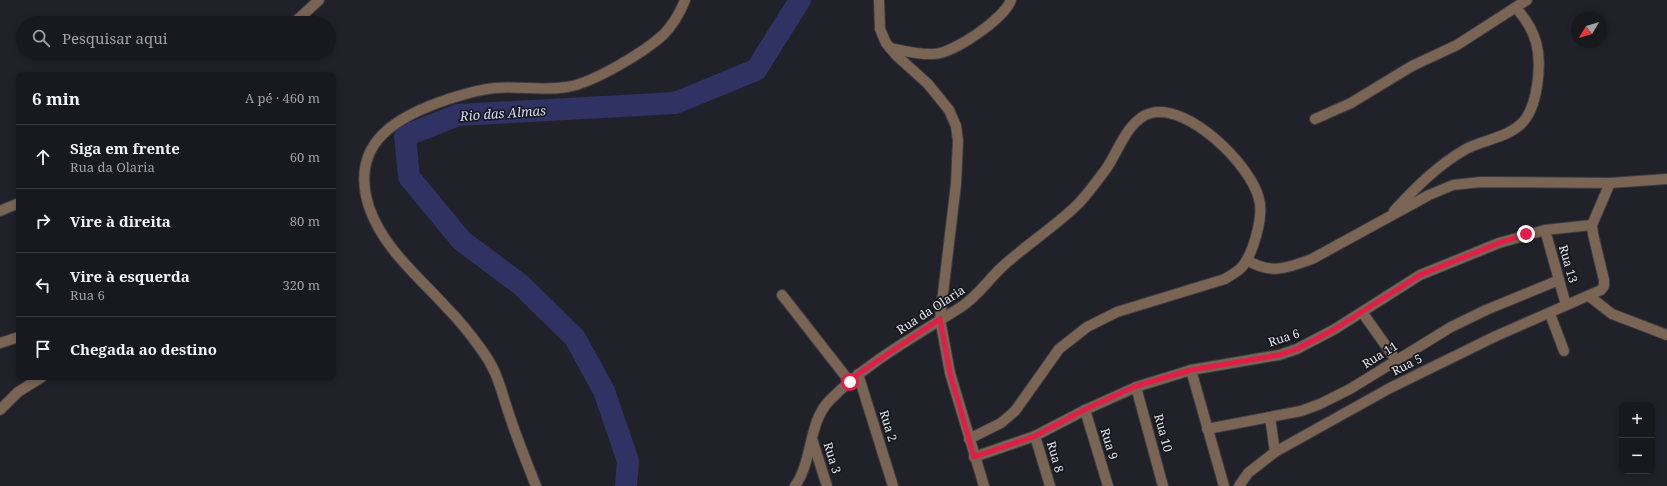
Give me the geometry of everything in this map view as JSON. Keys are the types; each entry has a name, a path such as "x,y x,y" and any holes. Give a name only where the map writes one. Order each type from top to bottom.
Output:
{"street":[{"path":"302,16 319,0"},
{"path":"536,486 507,409 501,386 494,369 449,309 399,257 379,230 369,205 365,186 365,173 368,155 376,140 395,123 427,107 453,98 494,88 567,87 585,83 619,65 663,35 679,16 685,0"},
{"path":"878,0 880,29 890,48 928,84 949,110 956,126 958,141 956,184 940,319 950,373 974,457 984,486"},
{"path":"890,48 910,52 934,54 951,49 997,18 1006,9 1011,0"},
{"path":"1315,119 1351,103 1412,66 1457,45 1527,0"},
{"path":"1389,217 1422,182 1450,158 1478,143 1512,130 1521,124 1527,117 1534,104 1536,95 1536,43 1528,21 1516,8"},
{"name":"Rua da Olaria","path":"796,486 806,465 812,438 828,402 858,374 978,294 1002,267 1078,204 1106,169 1131,128 1151,113 1167,113 1179,117 1207,131 1229,153 1250,179 1260,200 1260,215 1258,227 1247,260"},
{"path":"969,439 996,426 1015,411 1059,349 1087,327 1117,312 1225,278 1240,268 1247,260 1256,266 1268,269 1290,267 1312,259 1439,190 1465,183 1610,183 1667,179"},
{"path":"1592,225 1610,183"},
{"path":"0,210 16,204"},
{"name":"Rua 6","path":"974,457 1035,436 1084,410 1136,386 1191,370 1279,355 1297,349 1362,312 1427,272 1499,243 1545,230 1592,225"},
{"name":"Rua 5","path":"1239,486 1248,473 1275,452 1390,388 1496,336 1550,314 1566,305 1601,290 1604,286 1604,280 1592,225"},
{"name":"Rua 13","path":"1545,230 1566,305"},
{"name":"Rua 11","path":"1207,429 1302,411 1337,396 1472,316 1559,280"},
{"path":"782,295 850,382"},
{"path":"1589,296 1612,314 1667,335"},
{"path":"1362,312 1396,360"},
{"path":"1550,314 1564,351"},
{"path":"0,343 16,338"},
{"path":"1191,370 1224,486"},
{"name":"Rua 2","path":"858,374 893,486"},
{"path":"0,410 18,392 37,380"},
{"name":"Rua 10","path":"1136,386 1163,486"},
{"name":"Rua 9","path":"1084,410 1108,486"},
{"path":"1270,417 1275,452"},
{"name":"Rua 8","path":"1035,436 1050,486"},
{"name":"Rua 3","path":"812,438 827,486"}],"waterway":[{"name":"Rio das Almas","path":"626,486 628,461 604,391 575,338 521,285 462,241 409,177 405,136 458,115 675,103 756,70 800,0"}],"route":[{"path":"850,382 858,374 940,319 950,373 974,457 1035,436 1084,410 1136,386 1191,370 1279,355 1297,349 1335,329 1420,275 1454,260 1526,234"}]}
